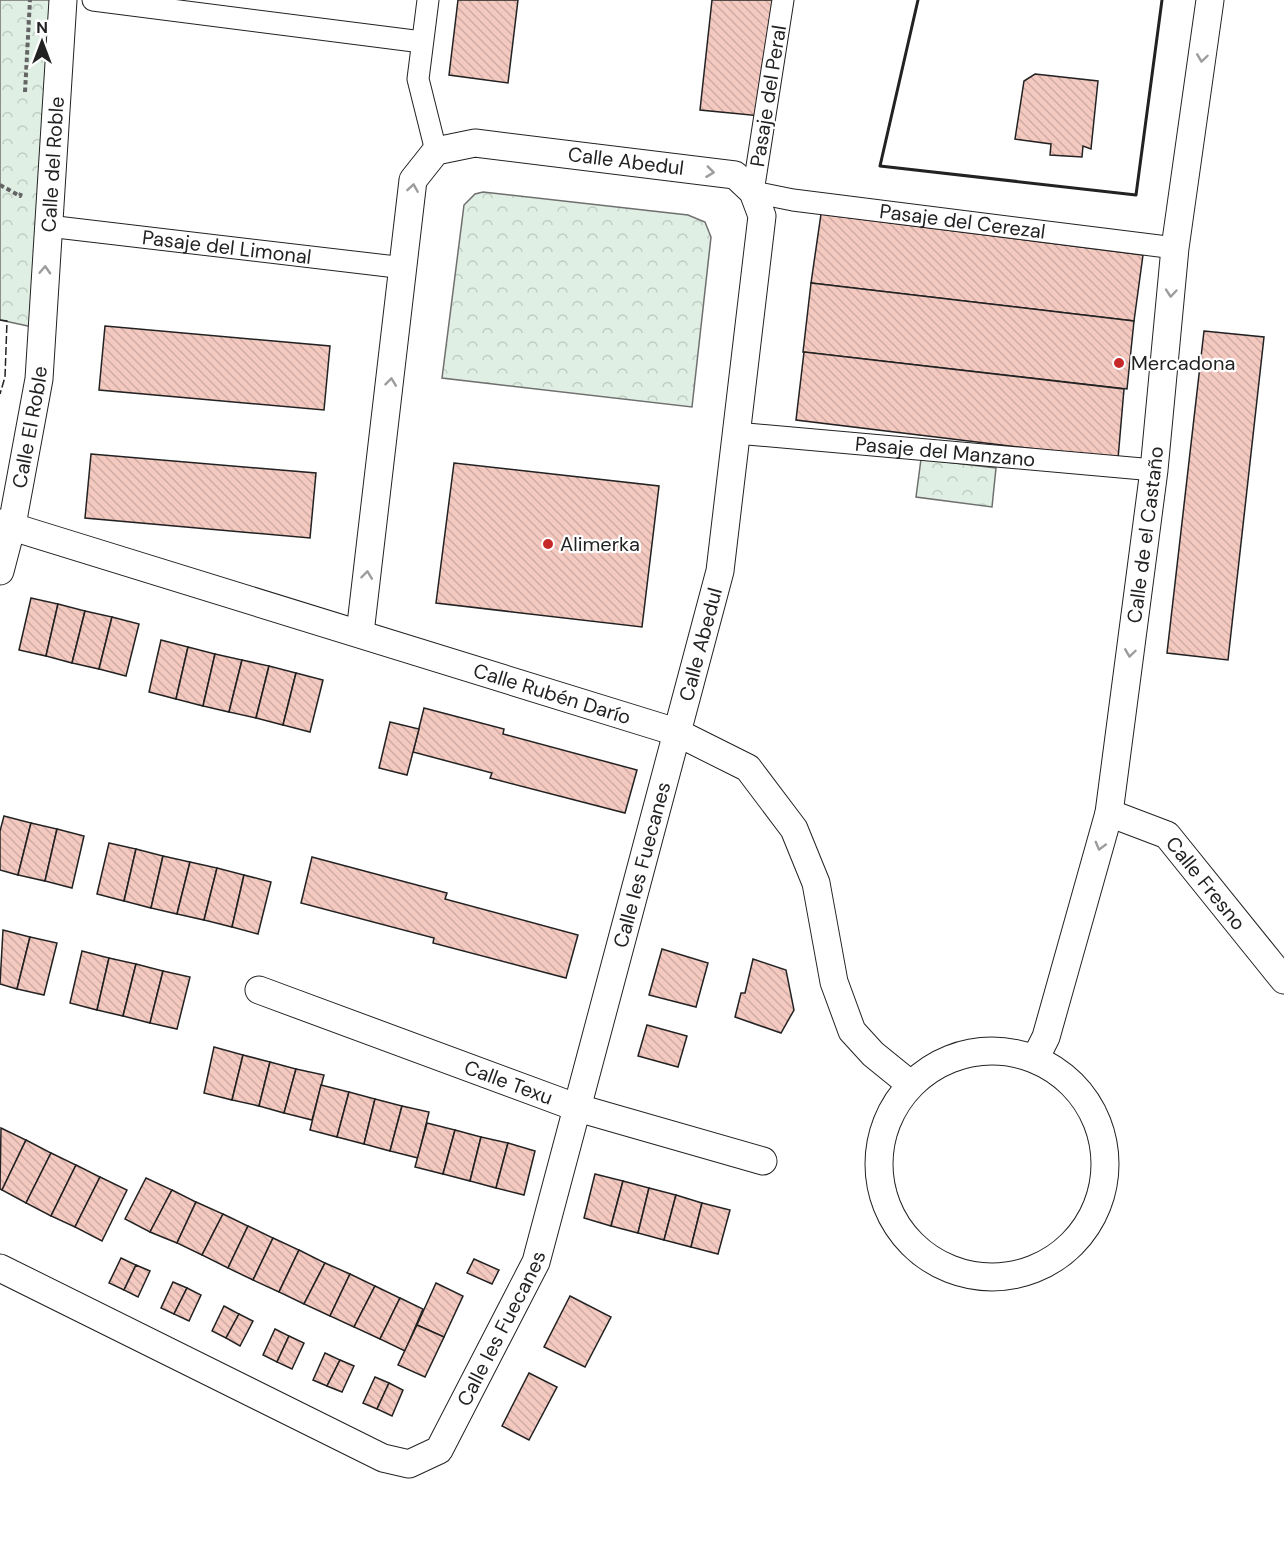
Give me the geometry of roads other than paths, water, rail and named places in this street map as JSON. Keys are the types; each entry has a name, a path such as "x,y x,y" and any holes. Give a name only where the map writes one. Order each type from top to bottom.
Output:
{"street":[{"name":"Calle del Roble","path":"42,329 63,0"},
{"path":"93,0 422,42"},
{"path":"360,633 405,268 413,180 436,151 418,79 428,0"},
{"name":"Pasaje del Peral","path":"753,192 783,0"},
{"name":"Calle de el Castaño","path":"1035,1059 1047,1037 1109,813 1154,470 1175,248 1210,0"},
{"name":"Calle Abedul","path":"436,151 475,143 735,175 753,192 762,216 720,571 676,732"},
{"name":"Pasaje del Cerezal","path":"753,192 793,200 1175,248"},
{"name":"Pasaje del Limonal","path":"48,226 405,268"},
{"name":"Calle El Roble","path":"0,571 6,524 39,379 42,329"},
{"name":"Pasaje del Manzano","path":"736,433 1154,470"},
{"name":"Calle Rubén Darío","path":"6,524 676,732 748,768 794,829 816,883 834,981 852,1031 873,1054 910,1084"},
{"name":"Calle les Fuecanes","path":"0,1268 383,1458 409,1464 439,1450 536,1262 676,732"},
{"name":"Calle Fresno","path":"1109,813 1167,835 1284,980"},
{"name":"Calle Texu","path":"259,990 578,1108 763,1161"},
{"path":"1003,1051 1035,1059 1068,1080 1092,1110 1105,1146 1104,1185 1091,1221 1066,1251 1033,1271 995,1278 956,1273 922,1256 896,1227 880,1191 878,1153 888,1116 910,1084 937,1064 969,1053 1003,1051"}],"place":[{"name":"Mercadona","path":"1119,363"},
{"name":"Alimerka","path":"548,544"}]}
